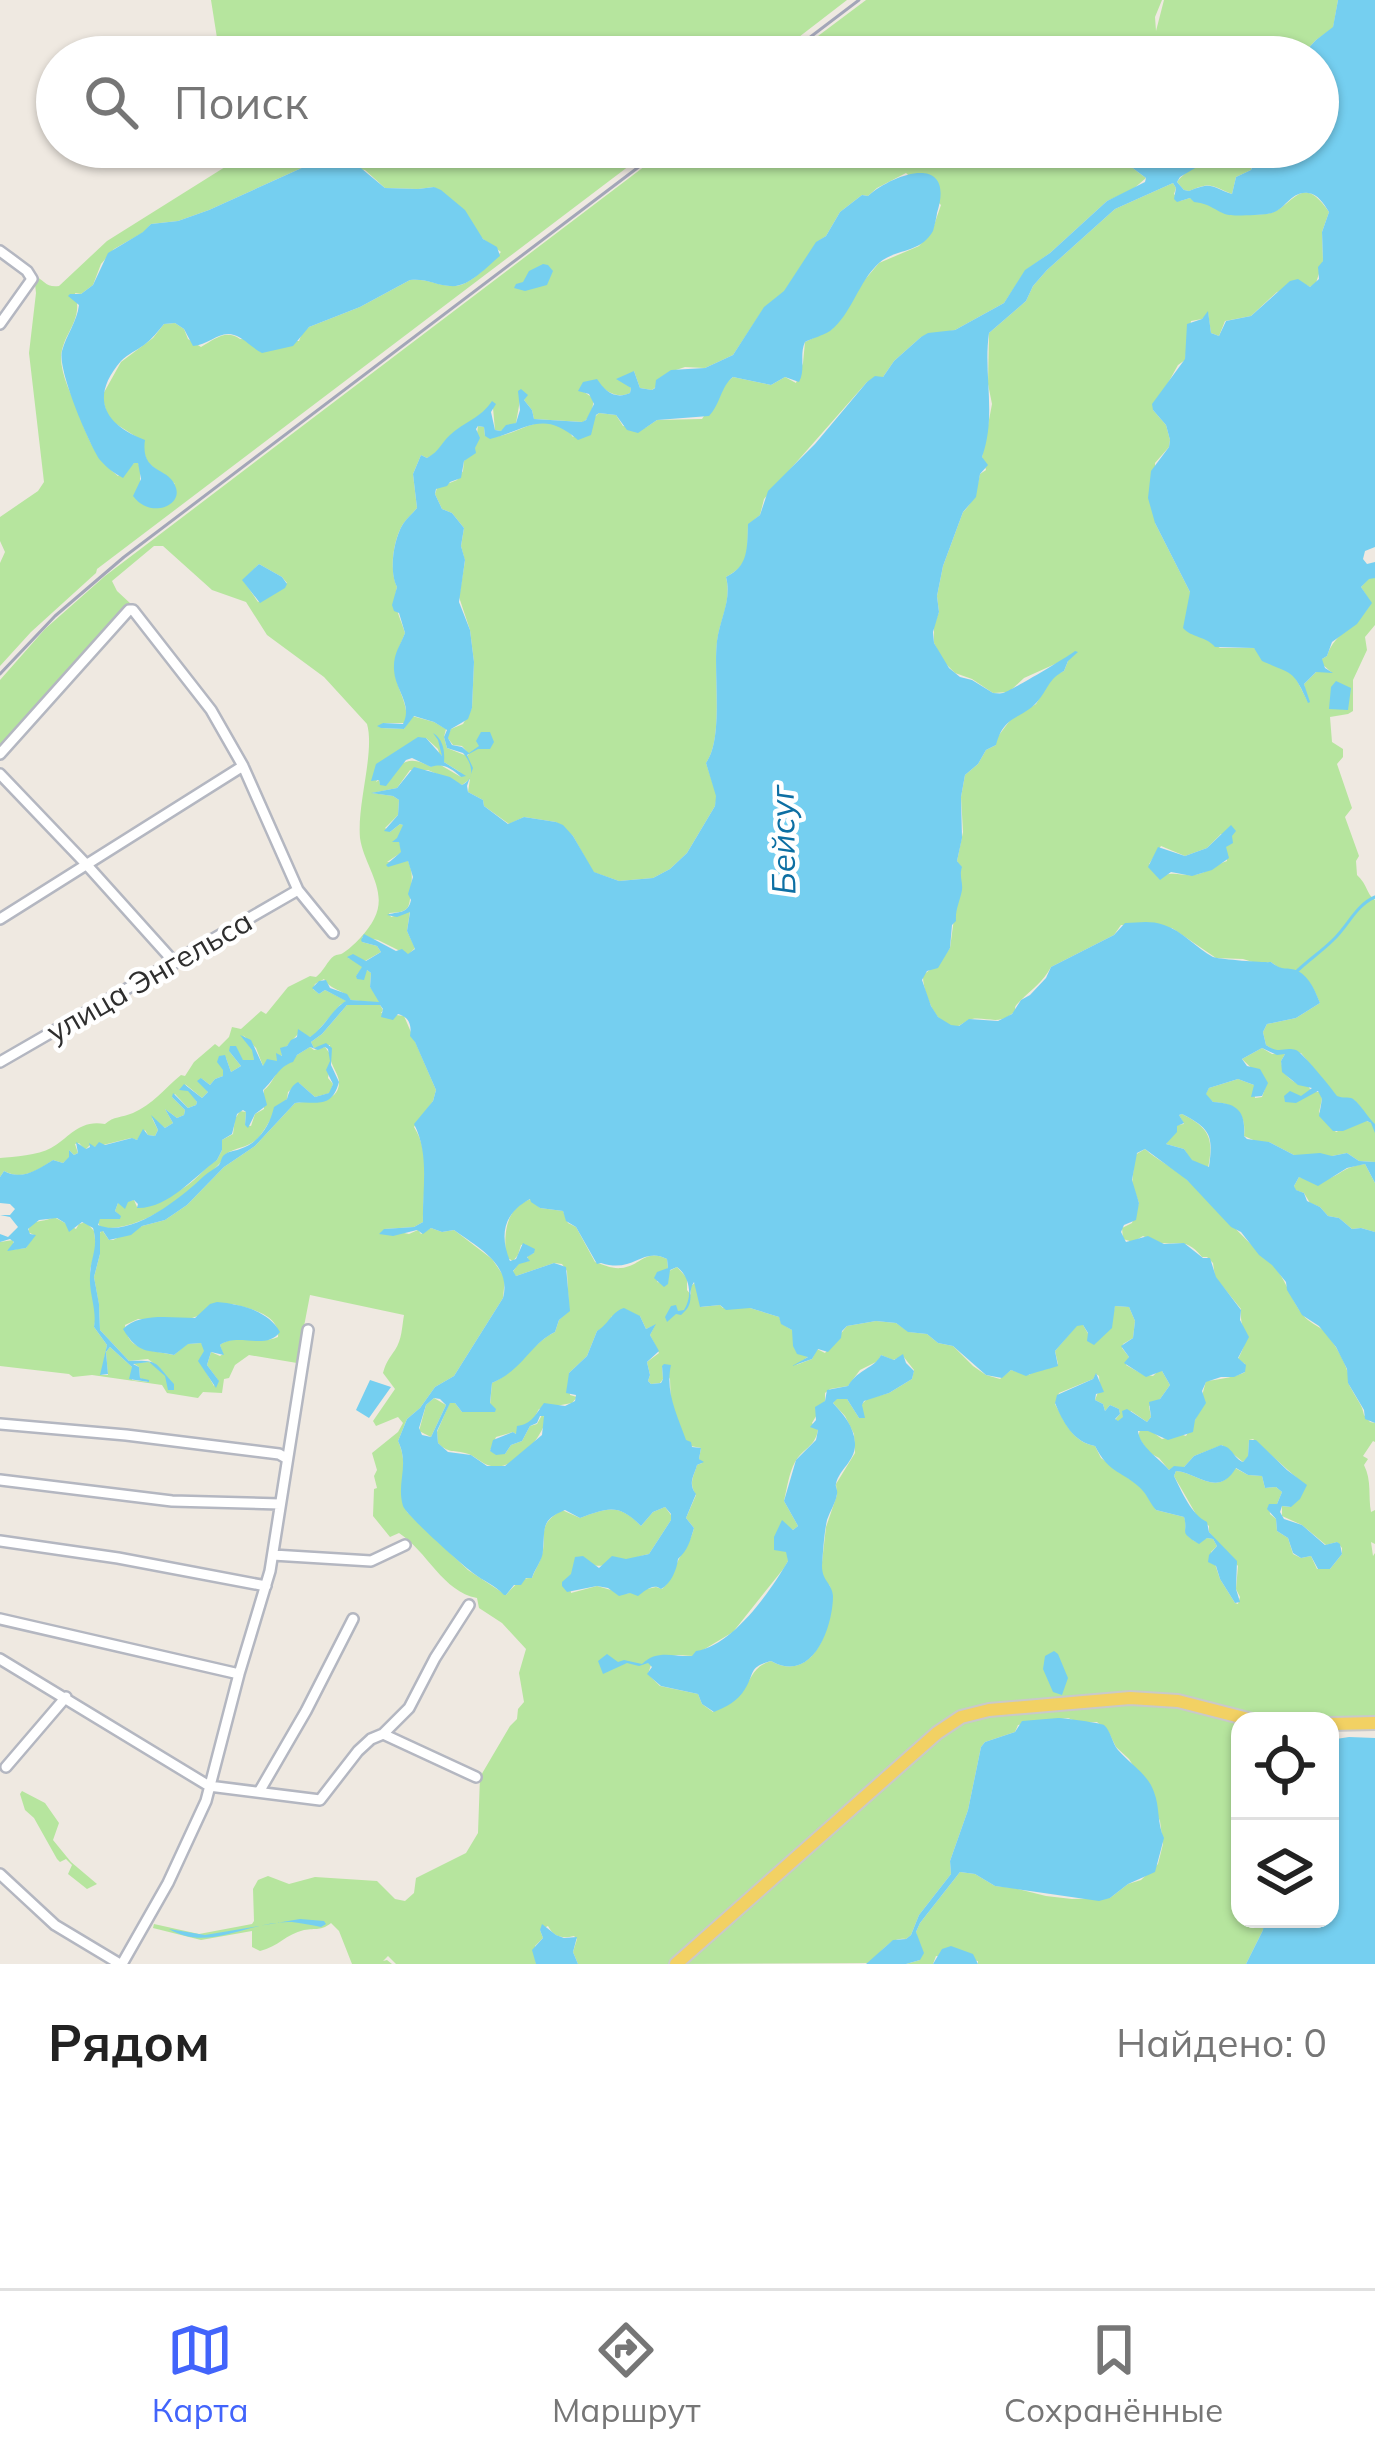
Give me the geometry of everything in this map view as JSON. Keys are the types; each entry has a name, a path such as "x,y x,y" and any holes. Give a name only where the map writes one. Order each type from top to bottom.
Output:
{"main road":[{"path":"676,1964 937,1732 961,1717 989,1710 1147,1698 1231,1714"},
{"path":"1339,1724 1375,1723"}],"street":[{"path":"0,251 32,279 0,325"},
{"path":"0,754 131,609 200,692 243,766 298,890 333,933"},
{"path":"0,920 243,766"},
{"path":"0,774 175,963"},
{"name":"улица Энгельса","path":"1,1059 298,890"},
{"path":"0,1874 55,1925 121,1964 203,1809 273,1555 308,1330"},
{"path":"0,1424 286,1458"},
{"path":"0,1480 153,1500 280,1504"},
{"path":"0,1541 266,1586"},
{"path":"273,1555 371,1562 405,1545"},
{"path":"0,1659 209,1786 320,1800 358,1751 410,1708 469,1605"},
{"path":"0,1619 239,1674"},
{"path":"259,1792 352,1619"},
{"path":"6,1767 66,1697"},
{"path":"383,1734 476,1777"}],"green space":[{"path":"211,0 847,0 800,36 217,36"},
{"path":"866,0 1162,0 1155,17 1156,31 1164,0 1338,0 1333,28 1322,36 818,36"},
{"path":"223,168 302,168 209,210 151,224 114,249 101,264 93,285 75,293 77,311 61,357 67,386 91,443 118,476 138,463 140,486 175,484 148,463 138,438 113,422 102,396 121,362 164,324 175,323 201,347 225,335 299,341 309,327 410,280 451,286 465,283 501,252 434,187 385,188 365,170 352,168 626,168 97,569 0,666 0,563 5,552 0,517 44,482 29,353 34,275 59,286 107,241"},
{"path":"642,168 1133,168 1146,178 1107,201 1026,270 1004,303 955,330 921,337 883,377 867,382 764,499 760,515 748,525 744,562 726,577 727,602 717,642 715,738 706,763 717,796 715,806 687,853 670,869 653,878 619,881 593,872 573,836 556,822 524,817 509,824 468,792 470,779 462,785 428,770 410,770 397,788 372,793 399,800 398,815 385,828 390,832 404,825 399,841 402,852 387,862 408,861 411,890 407,908 389,913 391,917 410,911 407,931 415,948 408,955 362,937 362,942 381,952 365,961 348,958 363,967 356,976 367,970 371,973 370,987 379,1003 351,1000 324,979 313,989 347,1001 315,1034 298,1034 281,1049 276,1062 263,1066 256,1048 243,1035 254,1060 246,1062 229,1051 241,1066 231,1072 226,1058 223,1076 210,1085 201,1078 208,1092 202,1098 185,1084 196,1105 188,1108 175,1094 172,1097 185,1110 184,1115 177,1118 165,1109 173,1123 165,1128 152,1118 158,1130 155,1136 145,1130 137,1140 90,1145 85,1150 75,1144 78,1153 69,1150 63,1163 53,1160 30,1173 4,1171 0,1177 0,1158 46,1150 81,1127 105,1124 146,1106 185,1076 215,1044 219,1047 232,1027 241,1029 261,1011 266,1014 288,987 316,977 332,958 347,950 371,924 379,898 360,838 367,724 324,677 267,635 246,602 212,590 163,546 154,546 112,581 131,604 0,749 0,680 45,629 105,576","holes":["906,173 941,205 932,231 919,246 879,263 832,329 805,342 796,383 785,377 771,385 733,377 702,419 657,420 645,428 623,426 616,415 599,413 573,437 552,422 496,437 485,436 484,427 478,426 475,448 464,461 463,471 435,494 442,509 464,528 459,597 474,662 472,708 463,724 451,729 447,737 469,754 447,748 446,729 434,722 412,716 404,729 381,728 383,723 406,723 395,672 405,633 396,605 393,564 400,531 417,508 413,474 421,455 427,458 439,452 444,442 486,410 493,408 495,430 516,423 525,396 534,419 583,422 593,401 584,392 600,385 614,394 630,393 634,371 640,388 652,390 676,370 705,368 733,355 840,212 862,195","259,564 287,583 258,602 243,580","426,738 461,777 437,763 431,767 408,761 380,784 376,782 389,757"]},
{"path":"1194,168 1251,168 1236,177 1232,194 1212,186 1184,190 1177,182"},
{"path":"1173,183 1180,201 1190,198 1231,213 1275,212 1303,193 1319,199 1329,212 1316,283 1277,292 1251,316 1225,321 1219,336 1211,333 1208,313 1191,321 1185,360 1153,410 1166,425 1170,440 1155,463 1155,523 1190,592 1206,639 1220,648 1254,648 1294,675 1308,702 1304,684 1316,672 1331,672 1322,659 1366,611 1371,603 1361,587 1375,578 1375,625 1365,637 1367,650 1353,680 1353,711 1330,717 1332,742 1343,749 1337,764 1352,808 1345,817 1359,856 1357,875 1375,900 1375,1162 1359,1161 1347,1153 1294,1155 1269,1142 1258,1142 1244,1136 1238,1111 1205,1095 1209,1088 1238,1079 1254,1085 1255,1098 1262,1097 1267,1083 1242,1059 1262,1048 1285,1054 1281,1061 1287,1075 1312,1092 1320,1092 1319,1112 1336,1132 1364,1120 1374,1124 1354,1101 1337,1097 1301,1053 1275,1051 1266,1045 1263,1032 1267,1024 1296,1018 1320,1003 1304,977 1271,962 1216,958 1172,928 1121,925 1114,935 1051,967 1004,1018 948,1026 936,1015 925,990 923,975 950,948 961,867 957,861 965,775 996,745 1011,719 1036,704 1068,661 1024,678 1009,692 993,693 955,673 934,643 943,566 980,474 986,470 982,457 992,404 989,333 1026,301 1047,270 1115,209","holes":["1221,834 1232,836 1225,848 1227,861 1202,873 1165,875 1149,864 1161,846 1185,856 1207,848"]},
{"path":"347,1005 380,1005 381,1013 404,1016 436,1090 414,1127 424,1161 423,1222 384,1229 409,1234 431,1228 454,1230 492,1259 505,1278 503,1298 454,1376 435,1387 407,1419 398,1441 407,1512 468,1570 506,1595 532,1578 543,1550 545,1527 562,1510 580,1518 619,1511 641,1526 665,1507 671,1520 649,1554 592,1565 569,1577 571,1593 597,1586 625,1594 662,1589 693,1532 686,1518 696,1495 693,1476 702,1463 701,1448 685,1440 671,1405 670,1379 662,1366 660,1383 648,1381 647,1362 659,1353 650,1335 655,1325 646,1329 640,1316 612,1316 597,1331 587,1356 569,1373 570,1395 577,1397 572,1403 539,1409 516,1434 496,1437 490,1451 505,1454 542,1415 546,1418 533,1444 517,1459 491,1466 438,1443 437,1432 450,1402 462,1412 484,1412 490,1405 492,1383 555,1332 569,1311 567,1271 562,1264 516,1276 512,1273 519,1263 529,1261 527,1256 534,1253 525,1244 513,1261 506,1257 511,1215 531,1199 540,1208 563,1211 595,1262 621,1268 660,1256 667,1259 668,1268 657,1282 668,1284 667,1272 677,1267 687,1278 691,1295 695,1283 701,1307 750,1308 779,1317 809,1356 796,1365 812,1359 817,1349 825,1353 847,1326 876,1321 896,1323 953,1346 986,1375 1000,1379 1011,1370 1029,1375 1058,1364 1055,1351 1077,1325 1083,1325 1094,1344 1110,1327 1115,1306 1129,1307 1135,1321 1133,1338 1122,1348 1129,1357 1126,1365 1153,1376 1162,1371 1170,1385 1149,1406 1147,1422 1131,1411 1119,1422 1115,1420 1119,1409 1110,1405 1105,1411 1095,1400 1100,1387 1096,1374 1059,1393 1055,1404 1070,1430 1142,1488 1156,1510 1184,1517 1186,1533 1196,1542 1213,1539 1217,1546 1211,1552 1220,1579 1235,1603 1240,1597 1238,1566 1197,1516 1174,1476 1176,1471 1215,1483 1235,1468 1262,1476 1265,1488 1282,1492 1277,1504 1269,1504 1270,1514 1276,1519 1277,1531 1288,1538 1293,1554 1311,1556 1317,1569 1330,1569 1342,1548 1337,1542 1326,1545 1282,1516 1282,1506 1290,1507 1298,1479 1253,1439 1243,1462 1222,1445 1194,1456 1184,1467 1169,1470 1138,1436 1140,1430 1162,1439 1186,1436 1206,1381 1245,1372 1245,1364 1238,1359 1245,1337 1241,1309 1215,1277 1213,1263 1187,1245 1143,1236 1133,1242 1123,1239 1122,1228 1132,1223 1139,1203 1132,1184 1135,1155 1145,1149 1183,1176 1275,1267 1303,1315 1335,1346 1364,1415 1375,1423 1375,1442 1363,1456 1368,1459 1364,1465 1371,1512 1375,1510 1375,1544 1371,1542 1373,1556 1375,1553 1375,1720 1339,1720 1339,1712 1246,1712 1154,1693 1015,1703 937,1728 670,1964 578,1964 573,1952 577,1939 559,1936 548,1926 540,1930 543,1938 535,1946 536,1964 396,1964 388,1956 383,1961 392,1964 352,1964 331,1923 298,1932 260,1951 252,1947 252,1931 201,1940 153,1928 154,1924 199,1934 252,1924 253,1889 268,1876 289,1884 315,1877 377,1881 395,1899 405,1901 414,1893 416,1878 466,1853 478,1833 480,1777 524,1702 519,1673 526,1649 502,1623 479,1608 477,1598 454,1588 409,1541 399,1533 390,1537 373,1516 377,1470 372,1453 403,1423 398,1417 376,1426 373,1421 395,1389 383,1373 399,1342 404,1315 310,1295 297,1363 249,1355 224,1379 222,1393 203,1392 198,1398 167,1393 162,1385 0,1366 0,1242 13,1240 9,1250 26,1248 34,1235 28,1232 30,1225 54,1217 76,1229 86,1222 94,1231 96,1248 90,1270 94,1327 107,1345 101,1375 108,1375 106,1352 110,1347 132,1367 132,1380 149,1382 140,1378 139,1367 133,1363 149,1362 162,1370 148,1359 129,1361 100,1330 94,1277 100,1233 113,1240 165,1220 187,1205 224,1167 255,1146 295,1103 335,1094 339,1081 331,1061 330,1093 315,1097 299,1083 255,1141 226,1154 182,1197 132,1224 115,1228 100,1227 98,1222 118,1214 118,1203 134,1200 137,1207 145,1205 194,1180 217,1160 222,1140 233,1134 240,1111 246,1112 245,1125 251,1126 255,1114 264,1109 264,1090 283,1066 310,1047 314,1050 325,1047 330,1054 330,1045 314,1048 311,1042","holes":["233,1304 274,1323 278,1337 220,1345 223,1354 211,1352 207,1365 218,1380 214,1386 206,1372 201,1343 187,1344 174,1355 142,1348 131,1340 125,1325 138,1319 189,1319","881,1355 893,1360 903,1356 914,1370 912,1379 867,1399 859,1418 847,1399 833,1403 854,1434 855,1453 836,1484 826,1527 821,1571 830,1586 831,1600 819,1646 800,1665 771,1661 760,1666 738,1695 713,1712 698,1694 660,1686 648,1674 651,1665 646,1661 693,1656 733,1632 788,1561 787,1526 793,1530 798,1526 784,1501 788,1481 795,1462 816,1436 818,1430 812,1423 825,1393 848,1386"]},
{"path":"1182,1114 1208,1135 1208,1168 1191,1160 1184,1149 1166,1144 1177,1125 1184,1124"},
{"path":"1365,1164 1375,1183 1375,1232 1352,1229 1295,1190 1299,1177 1322,1180"},
{"path":"434,1398 446,1405 431,1437 419,1431 426,1405"},
{"path":"1147,1702 1192,1708 1231,1720 1231,1928 1263,1928 1246,1964 978,1964 936,1956 933,1964 906,1964 920,1960 916,1932 920,1923 960,1872 975,1874 995,1886 1046,1896 1110,1898 1158,1864 1163,1844 1160,1821 1139,1775 1097,1722 1068,1718 1018,1725 1015,1732 985,1742 950,1861 951,1874 919,1915 911,1935 890,1943 870,1963 681,1964 940,1736 972,1717"},
{"path":"22,1791 45,1803 59,1823 53,1840 97,1884 87,1889 68,1874 72,1865 57,1859 25,1810"}],"water":[{"name":"Бейсуг","path":"1338,0 1375,0 1375,547 1365,551 1363,559 1367,564 1375,562 1375,578 1361,587 1372,603 1357,624 1332,642 1322,659 1333,673 1316,672 1304,684 1308,703 1295,678 1262,661 1254,648 1215,647 1183,628 1190,592 1155,523 1148,498 1151,471 1170,440 1152,404 1185,359 1187,324 1202,319 1208,311 1211,333 1219,336 1226,321 1251,316 1290,281 1298,279 1310,287 1319,279 1322,232 1329,212 1315,195 1302,193 1273,213 1229,215 1190,198 1177,202 1173,183 1115,209 1047,270 1026,301 989,333 989,426 982,457 988,465 980,474 976,497 963,512 943,566 934,643 949,668 993,693 1008,691 1078,652 1037,702 1008,723 996,745 965,775 957,861 962,867 962,890 956,921 950,948 938,968 927,971 922,980 938,1017 951,1025 969,1019 998,1021 1012,1014 1051,967 1114,935 1125,923 1144,922 1171,928 1213,957 1271,962 1298,971 1309,981 1320,1003 1296,1018 1267,1024 1263,1032 1266,1045 1299,1052 1337,1096 1357,1102 1375,1124 1375,1133 1367,1121 1333,1131 1319,1116 1322,1099 1318,1091 1296,1103 1285,1102 1290,1091 1301,1096 1312,1088 1298,1085 1282,1072 1285,1054 1262,1048 1242,1059 1247,1066 1260,1069 1268,1083 1262,1096 1251,1097 1254,1085 1238,1079 1209,1088 1206,1094 1213,1102 1238,1110 1247,1139 1269,1142 1294,1155 1347,1153 1359,1161 1375,1162 1375,1183 1365,1164 1347,1168 1318,1186 1299,1177 1294,1186 1328,1216 1352,1229 1375,1232 1375,1423 1365,1419 1336,1347 1319,1326 1302,1315 1272,1265 1187,1180 1145,1149 1137,1153 1132,1180 1139,1203 1136,1220 1121,1232 1126,1242 1148,1236 1164,1244 1184,1243 1210,1258 1216,1277 1241,1310 1240,1320 1249,1337 1238,1358 1246,1365 1245,1372 1206,1382 1202,1391 1206,1403 1193,1432 1168,1440 1138,1431 1142,1442 1169,1470 1184,1467 1194,1456 1221,1445 1243,1462 1249,1440 1256,1440 1307,1485 1300,1499 1291,1507 1282,1506 1280,1512 1325,1545 1340,1544 1342,1554 1330,1569 1318,1569 1311,1556 1301,1558 1293,1553 1267,1509 1277,1504 1282,1492 1265,1488 1262,1476 1236,1468 1215,1483 1176,1471 1174,1476 1192,1508 1237,1561 1240,1602 1235,1603 1216,1566 1208,1562 1217,1546 1213,1539 1199,1544 1188,1537 1184,1517 1156,1510 1141,1488 1070,1430 1055,1403 1057,1395 1093,1379 1096,1373 1104,1392 1096,1394 1095,1400 1105,1411 1110,1405 1119,1409 1118,1421 1127,1409 1147,1422 1149,1402 1160,1399 1170,1385 1162,1371 1146,1377 1124,1363 1129,1357 1121,1346 1133,1338 1135,1321 1129,1307 1115,1306 1112,1328 1094,1345 1087,1341 1083,1325 1077,1326 1055,1351 1058,1366 1026,1376 1011,1370 1002,1378 986,1375 953,1346 927,1334 908,1332 896,1323 876,1321 847,1326 828,1352 818,1349 812,1359 792,1366 808,1357 797,1354 792,1330 779,1317 750,1308 700,1307 694,1282 686,1310 667,1322 671,1306 684,1310 689,1299 687,1281 677,1267 670,1270 664,1287 654,1278 668,1268 667,1259 651,1256 622,1265 597,1264 563,1211 540,1208 530,1199 514,1211 506,1225 510,1261 516,1259 523,1243 535,1249 527,1257 530,1261 513,1271 516,1276 554,1263 566,1267 570,1311 559,1320 555,1332 492,1383 490,1403 495,1412 462,1412 450,1403 437,1431 438,1443 448,1452 471,1455 487,1466 505,1466 542,1435 544,1416 505,1454 490,1451 493,1440 516,1434 517,1426 530,1421 544,1403 565,1406 575,1401 576,1395 566,1393 569,1373 587,1356 597,1331 624,1308 640,1316 646,1329 656,1324 650,1335 659,1351 647,1362 648,1381 661,1383 662,1366 671,1365 676,1412 686,1440 701,1448 699,1459 704,1462 697,1465 692,1479 696,1494 686,1518 694,1528 665,1587 652,1587 638,1596 619,1596 597,1586 567,1592 562,1582 571,1574 575,1557 583,1556 599,1568 612,1556 626,1559 649,1554 671,1514 665,1507 641,1526 619,1511 580,1518 565,1510 546,1525 543,1554 532,1578 504,1595 458,1560 403,1506 403,1458 398,1441 407,1419 435,1387 454,1376 503,1298 504,1286 498,1266 454,1230 379,1234 423,1222 424,1160 414,1124 436,1090 410,1036 407,1019 398,1014 393,1020 381,1017 380,1005 347,1005 311,1042 314,1048 326,1043 332,1048 331,1065 339,1082 332,1097 295,1103 255,1146 165,1220 109,1240 100,1232 94,1277 100,1330 129,1361 147,1361 156,1364 174,1384 174,1390 168,1390 165,1376 149,1362 133,1364 139,1367 140,1378 149,1382 129,1379 132,1367 110,1347 106,1352 108,1374 100,1375 107,1345 94,1327 93,1228 82,1222 69,1232 57,1218 39,1220 28,1229 36,1235 26,1248 7,1251 14,1242 0,1242 0,1234 8,1237 18,1227 10,1217 0,1215 10,1215 15,1209 0,1203 0,1177 4,1171 30,1173 53,1160 63,1163 69,1150 78,1153 76,1142 86,1149 89,1143 95,1147 99,1142 137,1140 143,1129 155,1136 158,1130 151,1115 165,1128 173,1123 165,1109 177,1118 184,1115 173,1093 188,1108 196,1105 188,1091 179,1090 184,1084 202,1098 208,1092 197,1081 201,1078 210,1085 223,1076 219,1056 225,1055 231,1072 241,1066 230,1046 236,1046 243,1060 254,1060 240,1035 251,1040 263,1066 267,1059 277,1061 276,1053 282,1056 280,1048 297,1037 298,1029 310,1037 315,1033 346,1001 325,990 319,994 312,988 319,981 326,980 330,988 351,1000 379,1002 370,987 371,973 367,970 364,980 357,979 362,967 347,957 353,954 366,961 381,952 362,942 364,934 396,951 408,954 415,949 407,931 410,912 387,915 405,910 411,900 413,877 408,861 386,865 401,852 399,842 392,842 403,825 384,831 398,815 399,800 371,793 397,788 414,767 462,785 471,770 463,753 447,748 447,730 434,722 414,716 404,729 377,726 403,724 406,717 394,670 405,633 392,605 397,587 393,556 400,531 417,508 413,474 421,455 431,455 492,401 496,404 491,412 495,430 516,423 521,389 528,395 524,400 534,419 582,422 594,404 589,394 578,391 583,382 597,379 611,393 625,395 631,388 616,379 634,371 640,388 652,390 656,380 671,370 705,368 733,355 764,307 784,291 840,212 862,195 907,175 931,175 938,182 941,194 933,231 921,244 879,263 838,324 805,342 799,382 785,377 771,385 733,377 709,416 657,420 638,433 627,430 616,415 599,413 591,435 578,440 545,423 490,439 484,427 478,426 476,453 464,461 461,478 436,489 442,509 464,528 459,602 470,630 474,662 472,708 468,719 451,729 448,738 469,753 479,746 476,741 481,732 490,732 494,742 490,749 467,755 473,768 468,792 508,824 524,817 563,825 594,872 619,881 653,878 687,853 715,806 706,763 715,738 717,641 727,601 726,577 743,562 748,524 760,515 768,491 867,382 883,377 921,337 955,330 1004,303 1025,270 1107,201 1145,182 1133,168 1195,168 1177,182 1184,190 1208,186 1232,194 1236,177 1252,168 1339,168 1339,36 1321,36 1333,27","holes":["310,1047 328,1049 326,1070 333,1084 329,1093 315,1097 298,1082 287,1099 274,1107 258,1138 225,1154 219,1165 169,1204 125,1226 98,1225 100,1219 120,1219 115,1211 118,1203 125,1209 134,1200 137,1208 148,1207 170,1197 217,1160 237,1114 246,1112 248,1128 267,1105 263,1090","1182,1114 1208,1135 1209,1167 1192,1160 1184,1149 1166,1144 1184,1123","434,1398 446,1405 431,1437 422,1435 419,1428 426,1405"]},
{"path":"302,168 361,168 385,188 441,190 465,210 500,256 464,284 410,280 309,327 293,346 262,353 229,334 193,346 184,329 175,323 164,324 121,361 111,374 104,398 111,417 145,440 147,459 176,488 170,505 148,507 133,496 141,479 138,463 123,478 103,463 69,389 62,351 79,305 68,296 93,285 108,253 151,224 209,210"},
{"path":"543,264 553,271 547,285 525,291 514,288 529,271"},
{"path":"259,564 287,584 260,603 242,580"},
{"path":"1336,681 1351,688 1348,710 1329,709"},
{"path":"433,733 443,746 444,762 466,776 412,758 386,786 371,781 376,764 418,737 426,738 442,756"},
{"path":"1231,825 1236,831 1233,843 1226,847 1229,858 1212,870 1192,876 1171,872 1160,880 1148,867 1158,847 1185,856 1207,848"},
{"path":"217,1302 253,1310 280,1332 267,1340 227,1341 220,1345 224,1355 211,1352 207,1365 219,1381 216,1388 198,1361 204,1351 201,1343 188,1344 174,1355 151,1351 139,1348 123,1329 147,1318 195,1318"},
{"path":"903,1354 914,1371 912,1379 864,1401 865,1418 859,1418 847,1399 833,1403 850,1426 855,1449 838,1479 827,1520 822,1566 832,1592 832,1608 824,1636 809,1659 798,1665 771,1661 759,1666 739,1697 714,1712 702,1704 698,1694 661,1686 647,1674 652,1667 648,1663 639,1666 627,1663 603,1674 598,1661 607,1654 618,1662 642,1664 659,1655 692,1656 723,1639 749,1616 788,1561 786,1552 774,1550 774,1537 782,1520 793,1530 798,1526 784,1501 796,1460 816,1440 818,1430 810,1427 816,1420 815,1407 825,1401 827,1390 848,1386 881,1355 894,1360"},
{"path":"370,1380 391,1387 369,1418 356,1410"},
{"path":"1054,1651 1068,1678 1062,1695 1053,1692 1043,1669 1045,1656"},
{"path":"1058,1718 1104,1725 1118,1750 1151,1786 1164,1838 1155,1872 1099,1901 995,1886 975,1874 960,1872 920,1923 916,1932 924,1953 920,1960 866,1964 893,1940 911,1935 919,1915 951,1874 950,1861 968,1810 981,1747 1015,1732 1022,1721"},
{"path":"1375,1738 1375,1964 1246,1964 1263,1928 1339,1928 1339,1739"},
{"path":"300,1919 326,1924 321,1927 279,1923"},
{"path":"542,1924 564,1938 577,1937 573,1952 578,1964 536,1964 532,1950 543,1938"},
{"path":"260,1926 199,1938 169,1929 205,1935"},
{"path":"951,1946 973,1954 978,1964 933,1964 942,1949"}],"waterway":[{"path":"1295,973 1375,897"}],"railway":[{"path":"812,36 859,0"},
{"path":"0,674 55,616 124,557 637,168"}]}
